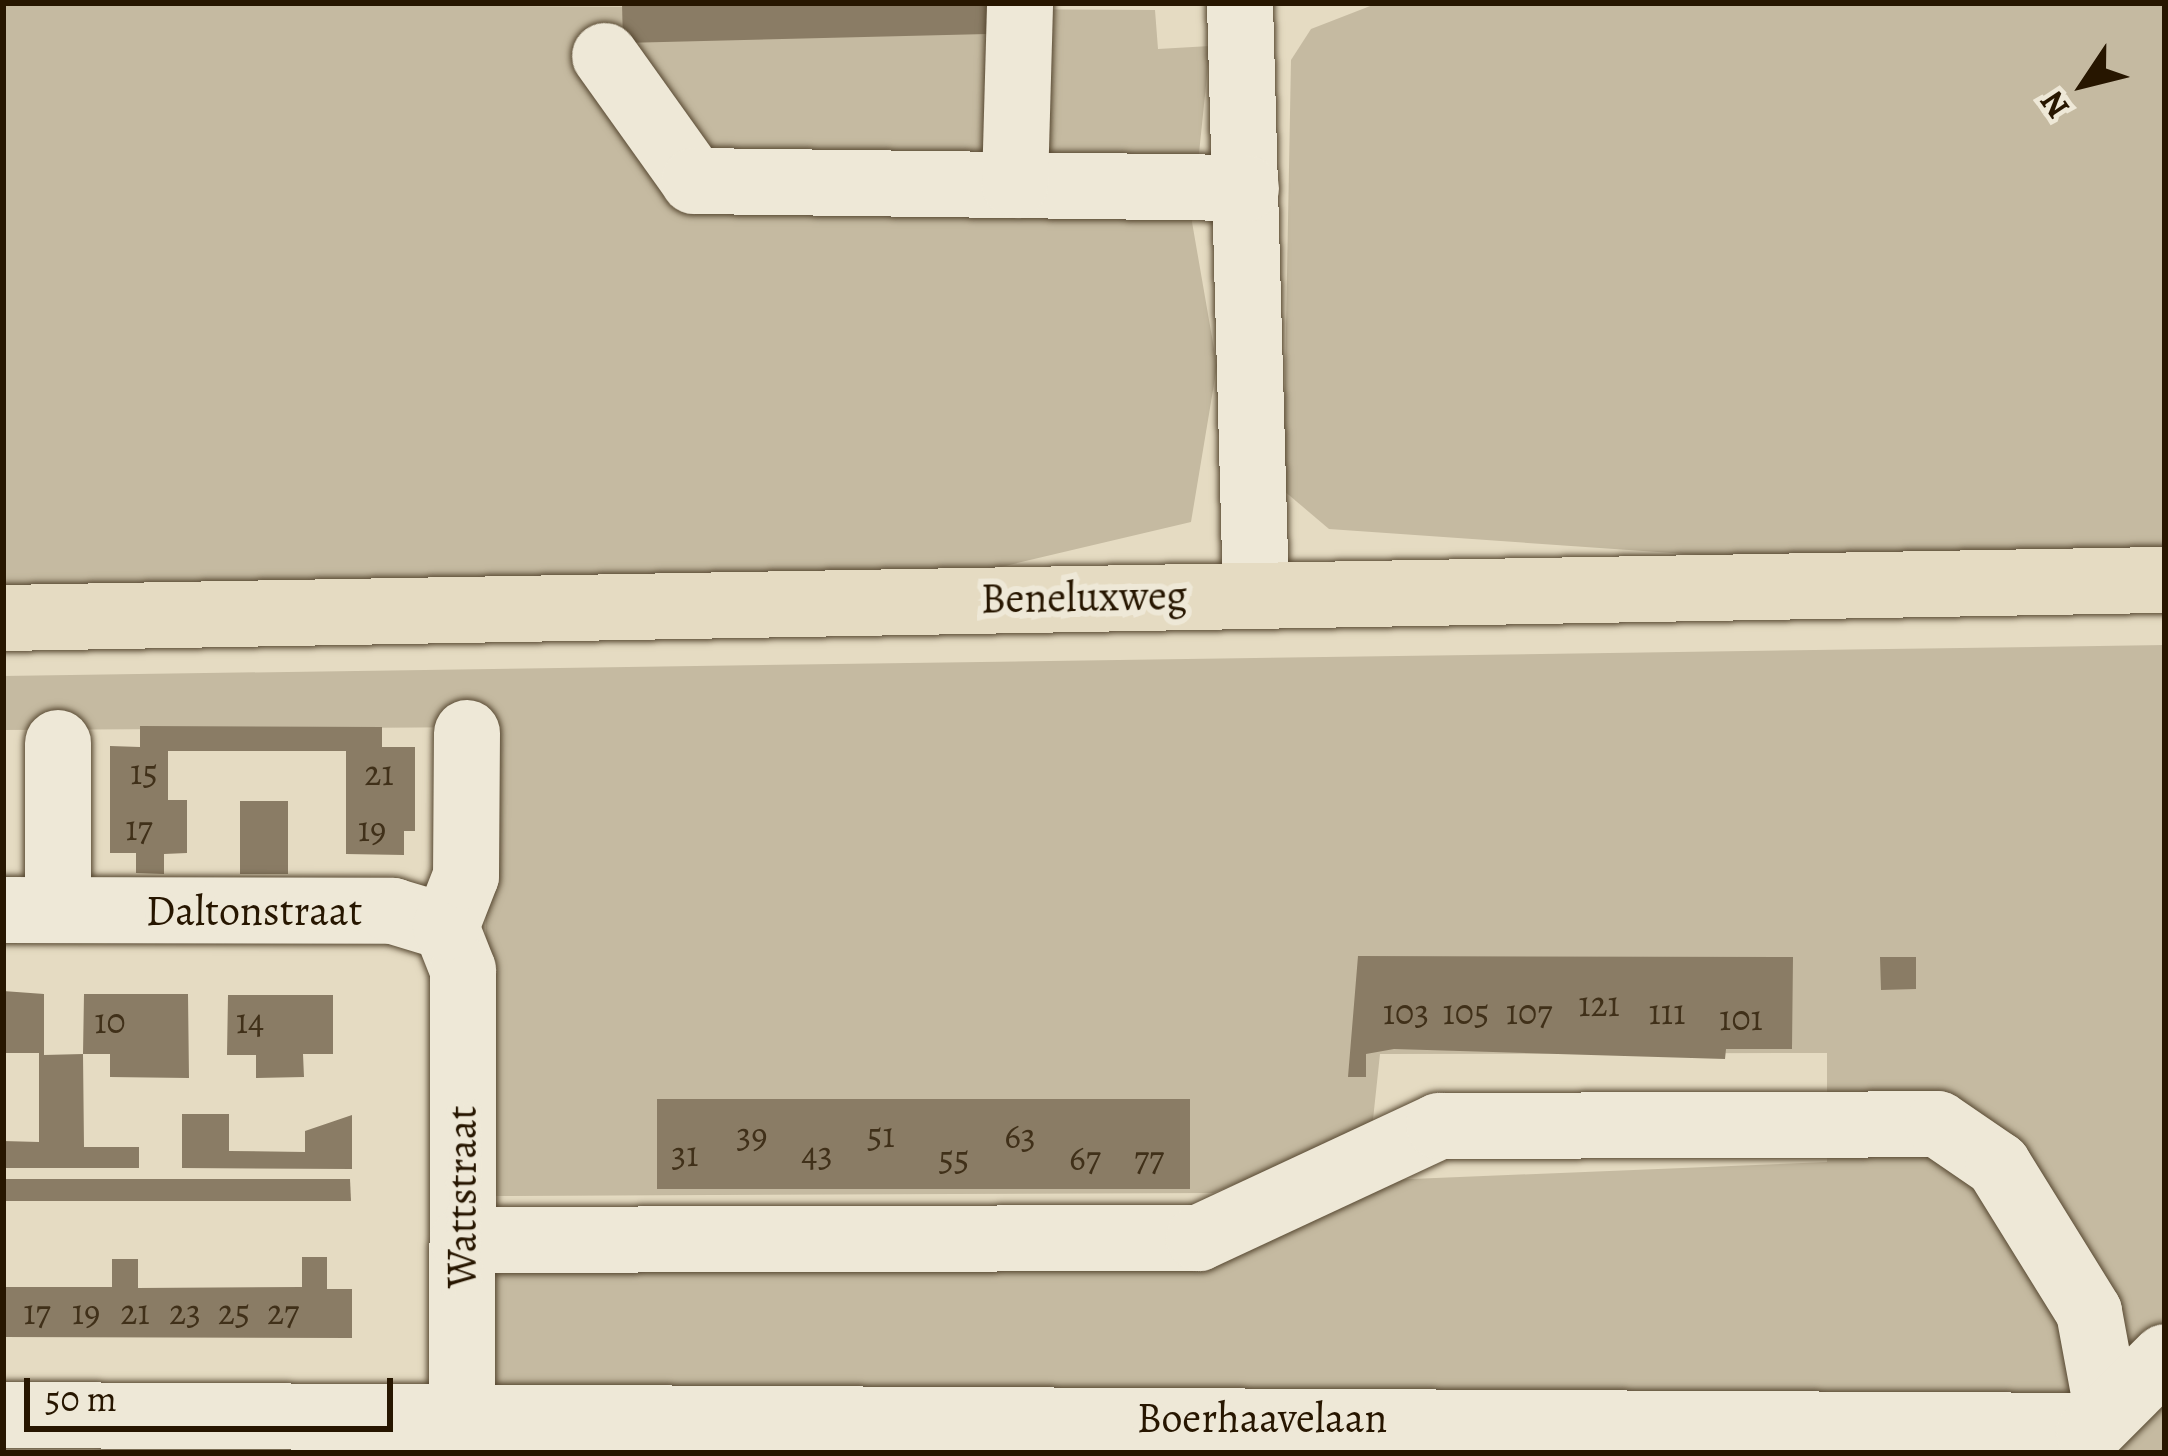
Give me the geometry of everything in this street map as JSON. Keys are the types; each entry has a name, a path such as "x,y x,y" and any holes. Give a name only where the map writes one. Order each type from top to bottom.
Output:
{"main road":[{"name":"Beneluxweg","path":"3,618 2165,580"}],"street":[{"path":"1015,185 1021,3"},
{"path":"1240,3 1256,593"},
{"path":"605,56 694,181 1246,188"},
{"path":"452,934 466,876 467,733"},
{"name":"Daltonstraat","path":"58,743 31,910 393,911 452,934"},
{"name":"Wattstraat","path":"452,934 463,1240 462,1434"},
{"path":"463,1240 1144,1242 1266,1214 1380,1145 1438,1126 1938,1124 1998,1165 2089,1312 2095,1429"},
{"path":"2095,1429 2165,1358"},
{"name":"Boerhaavelaan","path":"3,1415 462,1434 2095,1429"}],"shaded area":[{"path":"3,3 1155,10 1158,49 1210,46 1192,222 1217,366 1191,522 954,578 3,594"},
{"path":"1378,3 2165,3 2165,555 1701,555 1329,529 1283,490 1291,60 1311,29"},
{"path":"2165,645 2165,1453 819,1432 820,1453 497,1453 488,1260 1219,1257 1363,1181 1827,1162 1827,1053 1380,1054 1372,1129 1213,1193 484,1196 487,729 500,727 3,730 3,676"}],"building":[{"path":"622,3 987,3 987,34 623,43"},
{"path":"140,726 382,727 382,747 415,747 415,831 404,831 404,855 346,854 346,751 168,751 168,800 187,800 187,853 164,854 164,874 136,873 136,853 110,853 110,746 140,747"},
{"path":"240,801 288,801 288,874 240,874"},
{"path":"1358,956 1793,957 1792,1049 1726,1049 1725,1059 1394,1049 1366,1054 1366,1077 1348,1077"},
{"path":"1880,957 1916,957 1916,989 1881,990"},
{"path":"3,991 44,994 44,1055 83,1054 84,1147 139,1147 139,1168 3,1168 3,1141 39,1142 39,1053 3,1053"},
{"path":"84,994 188,994 189,1078 110,1077 110,1054 83,1054"},
{"path":"228,995 333,995 333,1054 303,1054 304,1077 256,1078 256,1055 227,1055"},
{"path":"657,1099 1190,1099 1190,1189 657,1189"},
{"path":"182,1114 229,1114 229,1151 305,1152 305,1131 352,1115 352,1169 182,1168"},
{"path":"3,1179 350,1179 351,1201 3,1201"},
{"path":"302,1257 327,1257 327,1289 352,1289 352,1338 3,1337 3,1287 112,1287 112,1259 138,1259 138,1288 302,1287"}]}
